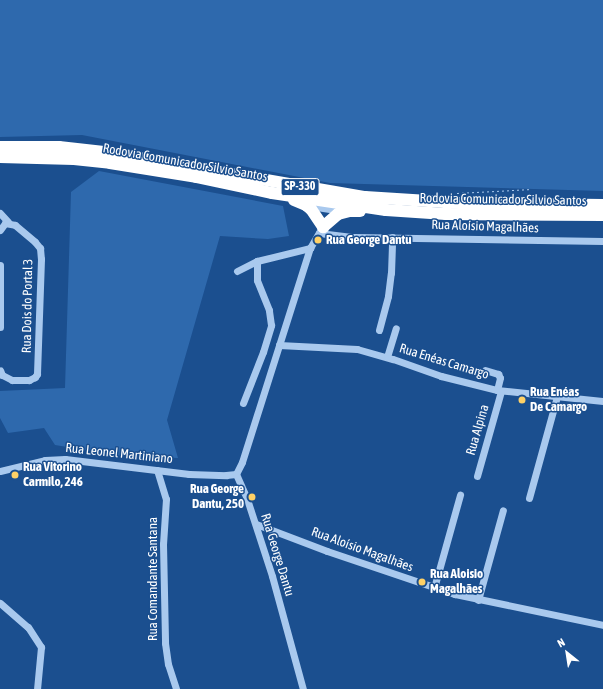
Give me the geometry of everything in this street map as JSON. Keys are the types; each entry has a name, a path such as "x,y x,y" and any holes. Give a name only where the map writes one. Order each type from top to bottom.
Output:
{"highway":[{"name":"Rodovia Comunicador Silvio Santos","path":"0,146 59,147 104,152 319,190 373,198 460,203 603,204"},
{"name":"Rodovia Comunicador Silvio Santos","path":"0,157 74,159 110,163 196,177 272,193 386,210 446,214 603,215"},
{"path":"272,193 306,205 311,209 321,230 338,214 349,211 386,210"}],"street":[{"path":"306,205 330,210 349,211"},
{"path":"0,213 8,222 3,225 0,230"},
{"name":"Rua Dois do Portal 3","path":"0,370 6,378 28,380 35,377 39,365 40,248 25,232 8,222"},
{"path":"236,474 242,462 310,248 321,230"},
{"name":"Rua Aloísio Magalhães","path":"321,230 338,236 603,242"},
{"path":"379,330 388,296 391,273 392,237"},
{"path":"237,271 257,260 310,248"},
{"path":"243,403 263,352 271,325 269,310 257,280 257,260"},
{"path":"0,265 0,327"},
{"path":"387,357 396,328"},
{"name":"Rua Enéas Camargo","path":"279,345 357,349 387,357 440,376 499,390 603,401"},
{"path":"485,370 498,374 500,378 499,390"},
{"name":"Rua Alpina","path":"477,476 499,390"},
{"path":"529,498 557,396"},
{"name":"Rua Leonel Martiniano","path":"0,471 45,460 65,459 194,474 236,474"},
{"name":"Rua Comandante Santana","path":"158,470 166,499 163,544 164,643 168,664 176,689"},
{"name":"Rua George Dantu","path":"236,474 256,524 303,689"},
{"path":"434,588 459,499"},
{"path":"478,600 503,510"},
{"name":"Rua Aloísio Magalhães","path":"256,524 434,588 478,600 603,625"},
{"path":"0,603 28,627 40,647 37,689"}],"path":[{"path":"456,198 456,193 532,189"}],"shaded area":[{"path":"0,0 603,0 603,191 330,183 82,135 0,137"},
{"path":"99,171 283,206 289,236 268,239 220,236 167,420 178,458 122,456 55,445 44,428 8,433 0,418 0,391 65,388 71,192"}],"place":[{"name":"Rua George Dantu","path":"318,240"},
{"name":"Rua Enéas De Camargo","path":"522,400"},
{"name":"Rua Vitorino Carmilo, 246","path":"15,475"},
{"name":"Rua George Dantu, 250","path":"252,497"},
{"name":"Rua Aloisio Magalhães","path":"422,582"}]}
